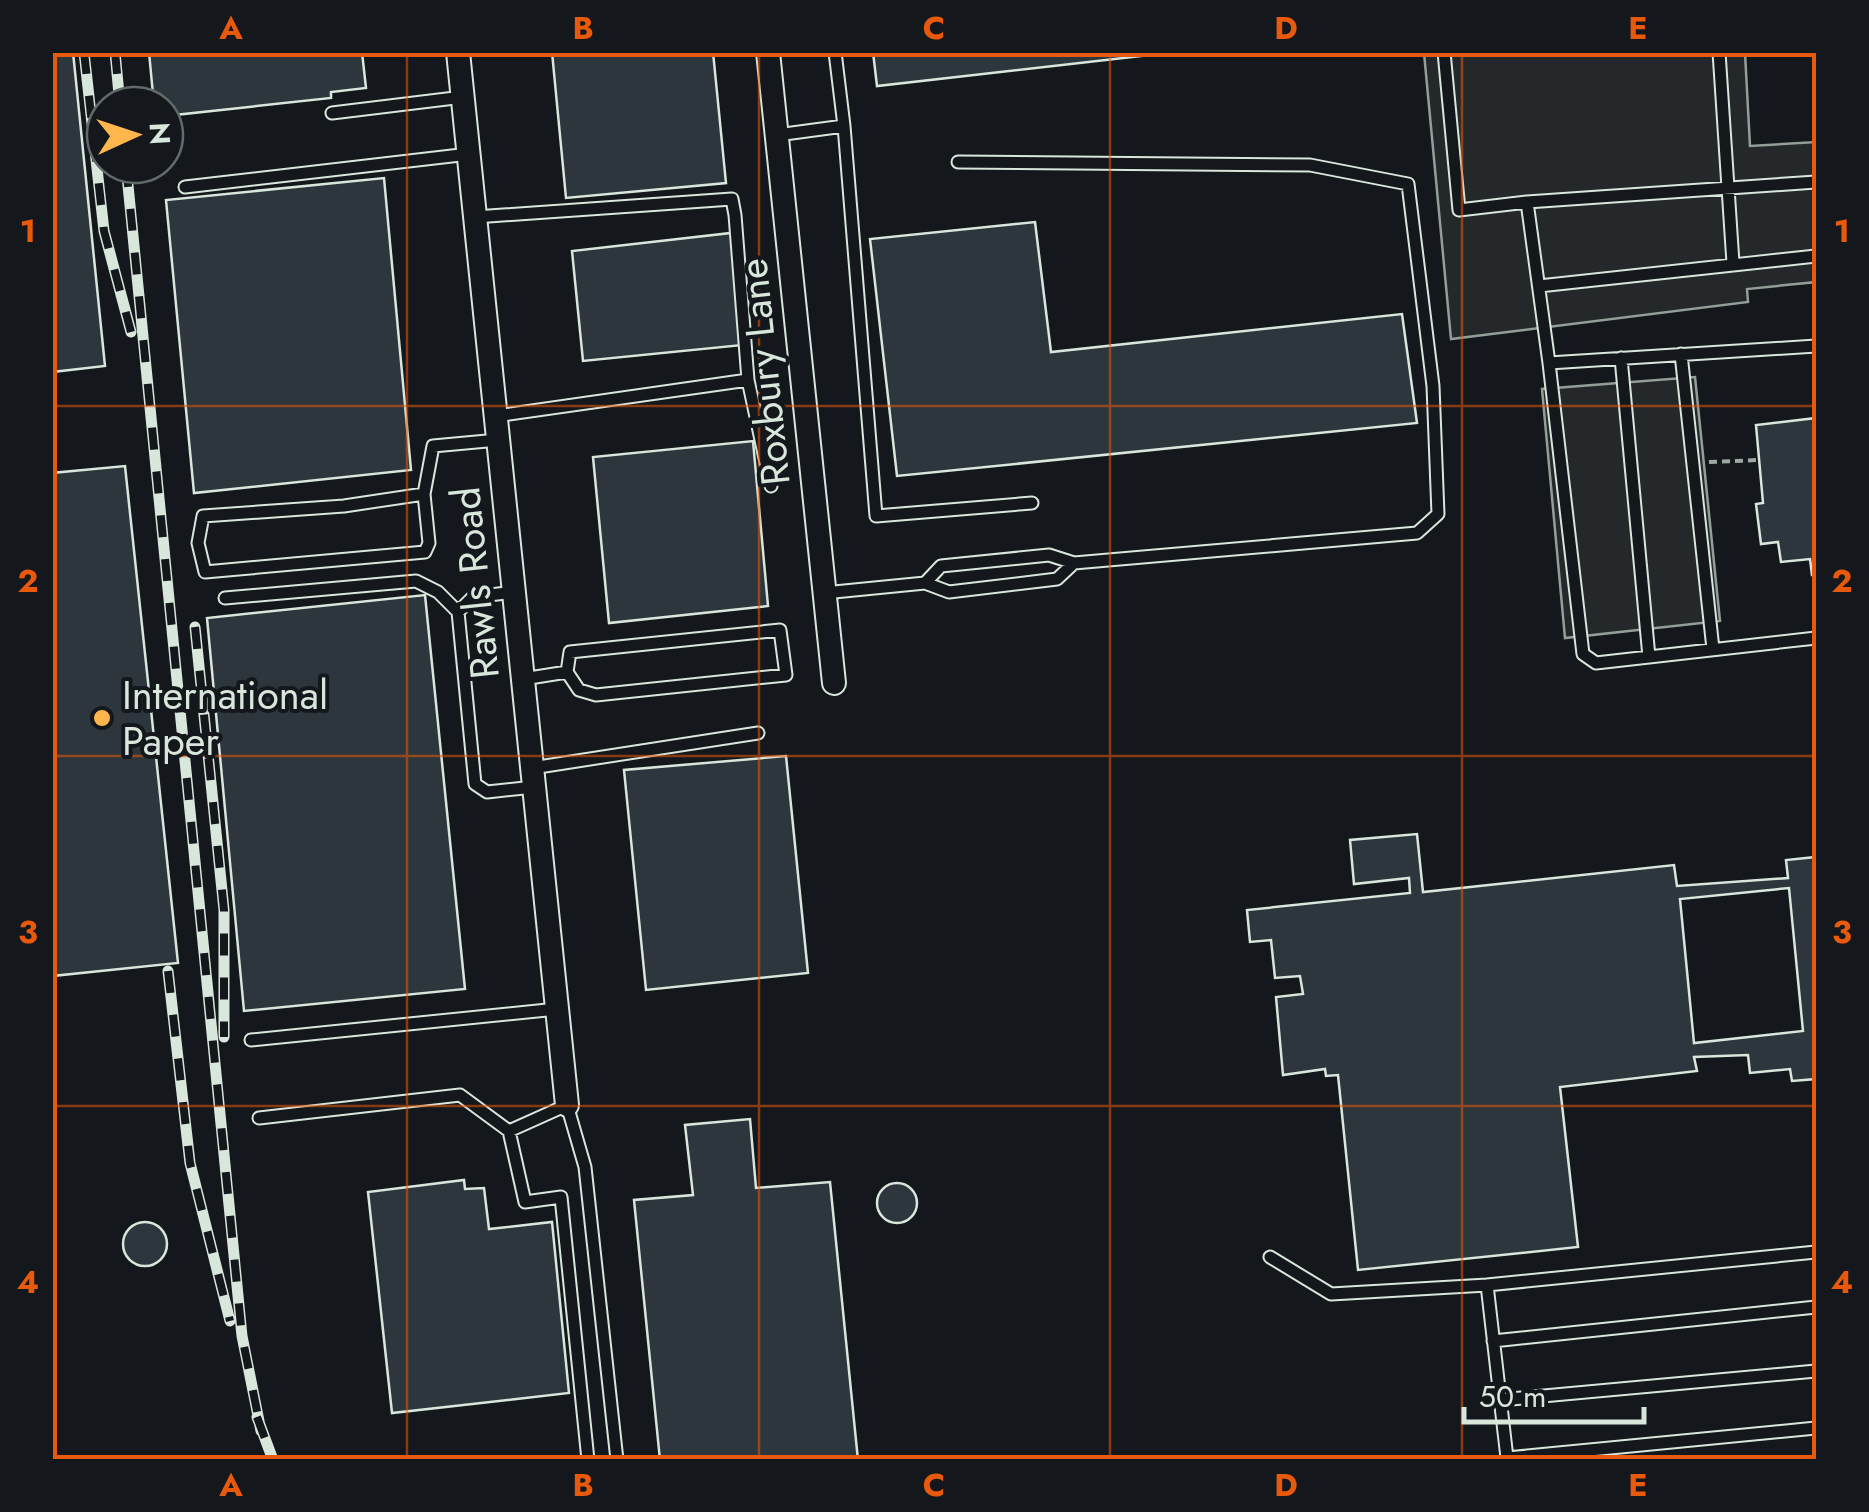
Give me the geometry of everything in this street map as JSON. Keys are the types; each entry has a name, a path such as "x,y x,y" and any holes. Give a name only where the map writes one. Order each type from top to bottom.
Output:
{"street":[{"name":"Rawls Road","path":"458,52 567,1105"},
{"name":"Roxbury Lane","path":"768,52 834,683"}],"lane":[{"path":"835,52 876,516 1032,503"},
{"path":"1444,52 1460,210 1816,182"},
{"path":"1720,52 1733,263"},
{"path":"332,113 463,97"},
{"path":"777,136 844,126"},
{"path":"185,187 469,154"},
{"path":"925,583 941,566 1050,555 1074,563 1417,533 1438,514 1433,386 1408,184 1310,165 958,162"},
{"path":"475,217 732,199 748,380 771,486"},
{"path":"1527,202 1550,362 1583,654 1596,663 1816,638"},
{"path":"1539,286 1816,256"},
{"path":"1550,362 1816,346"},
{"path":"1681,354 1713,650"},
{"path":"1621,358 1649,656"},
{"path":"424,494 344,506 203,516 198,542 205,572 425,552 429,544 424,494 432,446 497,428 748,380"},
{"path":"824,593 925,583 949,592 1058,579 1074,563"},
{"path":"225,598 416,580 438,592 458,612 476,784 486,792 533,777 758,733"},
{"path":"458,612 473,597 514,592"},
{"path":"780,630 786,676 596,695 579,690 567,672 570,652 780,630"},
{"path":"523,678 567,672"},
{"path":"251,1040 557,1009"},
{"path":"259,1118 460,1095 509,1131 525,1202 561,1197 588,1460"},
{"path":"509,1131 567,1105 584,1168 617,1460"},
{"path":"1270,1257 1331,1294 1391,1294 1816,1252"},
{"path":"1487,1285 1507,1458 1816,1428"},
{"path":"1493,1342 1816,1307"},
{"path":"1500,1400 1816,1371"}],"path":[{"path":"1704,462 1759,460"}],"shaded area":[{"path":"1424,53 1745,53 1750,146 1816,142 1816,282 1747,289 1748,302 1451,339"},
{"path":"1695,377 1720,621 1565,638 1542,389"}],"building":[{"path":"52,52 73,52 105,366 52,372"},
{"path":"149,52 362,52 366,88 331,92 331,98 185,114 185,85 152,85"},
{"path":"552,52 713,52 726,183 566,198"},
{"path":"873,52 1176,52 877,86"},
{"path":"384,178 411,470 194,493 166,200"},
{"path":"1035,222 1051,352 1402,314 1417,423 897,476 870,239"},
{"path":"731,233 743,345 583,361 572,251"},
{"path":"1816,418 1816,575 1812,575 1810,559 1781,562 1778,542 1761,544 1756,504 1763,503 1756,425"},
{"path":"753,441 768,606 609,623 593,457"},
{"name":"International Paper","path":"125,466 178,963 52,976 52,473"},
{"path":"425,595 465,989 244,1011 207,618"},
{"path":"786,756 808,973 646,990 624,770"},
{"path":"1417,834 1423,892 1674,865 1677,886 1788,878 1786,860 1816,857 1816,1079 1792,1081 1790,1069 1750,1073 1748,1055 1694,1057 1697,1071 1560,1087 1578,1247 1358,1270 1338,1075 1326,1076 1325,1069 1283,1075 1276,997 1303,994 1300,976 1275,978 1271,940 1250,942 1247,910 1410,893 1409,878 1354,884 1350,840","holes":["1789,888 1803,1031 1694,1043 1680,899"]},
{"path":"750,1119 756,1188 830,1182 858,1460 660,1460 634,1200 693,1195 685,1125"},
{"path":"464,1180 465,1189 484,1188 489,1229 552,1222 569,1393 392,1413 368,1192"},
{"path":"897,1183 911,1189 917,1203 911,1217 897,1223 883,1217 877,1203 883,1189"},
{"path":"145,1222 161,1228 167,1244 161,1260 145,1266 129,1260 123,1244 129,1228"}],"railway":[{"path":"84,52 104,231 131,332"},
{"path":"115,52 118,85"},
{"path":"128,185 242,1336 261,1431"},
{"path":"195,627 224,910 224,1037"},
{"path":"168,971 190,1163 230,1321"},
{"path":"257,1417 273,1460"}],"place":[{"name":"International Paper","path":"102,718"}]}
